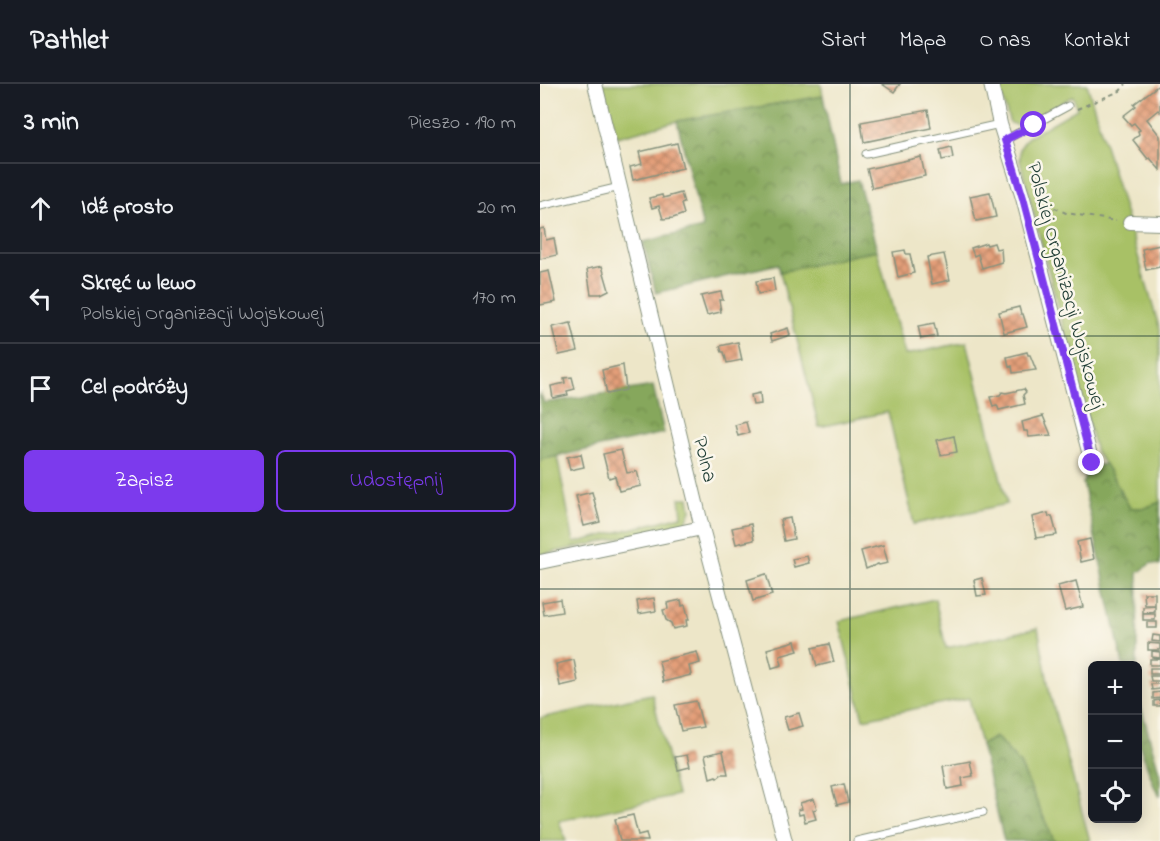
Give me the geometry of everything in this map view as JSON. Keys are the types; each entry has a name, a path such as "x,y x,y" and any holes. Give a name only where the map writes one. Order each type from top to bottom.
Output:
{"street":[{"name":"Polna","path":"595,84 702,528 786,841"},
{"name":"Polskiej Organizacji Wojskowej","path":"991,84 1092,463"},
{"path":"1130,222 1160,224"},
{"path":"540,562 702,528"}],"lane":[{"path":"1005,140 1071,108"},
{"path":"866,154 1000,124"},
{"path":"540,206 620,188"},
{"path":"856,841 983,812"}],"path":[{"path":"1071,108 1120,91 1126,84"},
{"path":"1024,201 1042,201 1066,213 1130,222"}],"green space":[{"path":"602,84 821,84 823,96 677,121 617,137"},
{"path":"998,84 1087,84 1160,330 1160,502 1145,508 1130,508 1096,452 1020,161 1020,148 1027,138 1077,109 1073,96 1020,126 1010,123"},
{"path":"823,96 841,184 858,180 877,250 780,272 778,264 656,293 643,242 703,228 677,121"},
{"path":"877,250 905,355 967,342 1007,504 914,524 888,412 819,427 780,272"},
{"path":"653,386 664,433 540,460 540,392 544,403"},
{"path":"557,456 574,543 682,516 680,498 689,498 691,510 685,524 540,555 540,460"},
{"path":"1105,464 1130,508 1145,508 1160,502 1160,565 1151,563 1138,573 1137,661 1122,661 1083,483 1088,467"},
{"path":"935,599 946,648 1038,628 1050,694 1090,841 1054,841 1020,764 996,737 981,745 969,698 863,719 839,621"},
{"path":"652,694 677,795 559,821 566,841 540,841 540,718"},
{"path":"1142,710 1160,775 1160,797 1142,752"},
{"path":"996,737 1020,764 1054,841 1004,841 981,745"}],"building":[{"path":"882,84 900,84 894,92"},
{"path":"1160,84 1160,112 1158,110 1147,119 1160,136 1160,170 1133,140 1140,130 1134,123 1131,125 1123,116 1136,106 1134,104"},
{"path":"928,110 931,128 864,142 861,122"},
{"path":"677,143 683,168 633,180 630,167 642,164 639,152"},
{"path":"951,147 953,158 942,160 940,150"},
{"path":"921,157 925,176 872,188 867,169"},
{"path":"990,192 996,217 976,221 970,196"},
{"path":"681,193 684,214 663,219 659,206 652,208 649,198 662,195 663,198"},
{"path":"544,228 546,240 554,238 557,255 540,259 540,229"},
{"path":"986,243 987,245 994,243 996,249 1001,248 1002,262 982,268 978,254 974,256 971,248"},
{"path":"1160,245 1160,267 1146,270 1142,249"},
{"path":"905,250 906,254 910,254 914,273 898,277 893,252"},
{"path":"944,254 950,280 932,284 927,257"},
{"path":"602,266 609,290 601,294 591,294 587,269"},
{"path":"549,271 556,302 540,305 540,273"},
{"path":"773,278 775,291 758,294 756,281"},
{"path":"721,292 723,300 719,300 721,312 707,315 701,296"},
{"path":"1019,307 1027,327 1004,333 999,312"},
{"path":"571,323 578,351 559,355 552,327"},
{"path":"934,323 937,336 921,339 918,326"},
{"path":"788,328 790,335 772,341 770,334"},
{"path":"738,342 742,360 727,363 720,346"},
{"path":"1027,352 1036,370 1013,373 1007,357"},
{"path":"623,365 626,390 607,394 602,370"},
{"path":"572,377 575,389 567,391 568,395 553,398 551,386 565,383 564,378"},
{"path":"1024,389 1025,404 999,410 997,405 993,406 990,397 1000,395 1002,392"},
{"path":"760,393 761,404 753,405 751,395"},
{"path":"1043,416 1051,435 1029,437 1027,431 1024,431 1022,422"},
{"path":"746,422 749,433 738,436 735,425"},
{"path":"954,436 957,452 941,455 937,440"},
{"path":"621,450 627,473 637,471 641,486 619,491 615,476 609,478 603,454"},
{"path":"581,454 584,467 570,470 567,457"},
{"path":"592,492 600,522 584,526 576,496"},
{"path":"1048,513 1049,517 1052,516 1057,535 1036,538 1032,517"},
{"path":"790,518 794,539 784,541 780,520"},
{"path":"751,524 754,540 736,544 732,528"},
{"path":"1090,539 1094,559 1081,562 1077,542"},
{"path":"883,545 888,563 866,569 861,551"},
{"path":"807,556 809,563 794,567 792,559"},
{"path":"766,574 772,595 753,601 747,580"},
{"path":"982,578 986,595 977,596 974,580"},
{"path":"1076,581 1083,607 1065,611 1058,586"},
{"path":"1144,593 1155,593 1155,605 1145,605"},
{"path":"654,598 656,611 639,614 637,601"},
{"path":"560,599 562,612 544,615 542,602"},
{"path":"681,600 682,606 685,605 689,620 686,620 687,626 673,629 671,623 666,620 663,610 668,609 667,603"},
{"path":"1155,606 1155,612 1143,613 1143,607"},
{"path":"1143,614 1155,614 1155,620 1143,620"},
{"path":"1147,622 1157,622 1157,628 1147,628"},
{"path":"1153,635 1160,636 1160,642 1152,641"},
{"path":"795,641 798,651 780,656 782,665 772,668 767,649"},
{"path":"1148,643 1160,644 1160,650 1148,650"},
{"path":"829,644 834,662 817,666 812,648"},
{"path":"1152,651 1160,652 1160,658 1152,657"},
{"path":"697,652 700,663 689,666 691,675 663,682 659,661"},
{"path":"1150,659 1160,659 1160,665 1150,665"},
{"path":"574,660 578,682 560,686 556,664"},
{"path":"1150,668 1160,668 1160,674 1150,674"},
{"path":"1150,676 1160,676 1160,681 1151,681"},
{"path":"1151,684 1160,684 1160,689 1152,690"},
{"path":"1160,692 1160,698 1153,699 1153,693"},
{"path":"1160,700 1160,706 1154,706 1154,701"},
{"path":"696,701 703,727 681,731 675,705"},
{"path":"799,713 803,726 788,730 784,717"},
{"path":"723,751 728,774 710,778 705,755"},
{"path":"687,755 690,767 678,770 675,757"},
{"path":"970,761 973,776 962,778 963,786 947,789 943,766"},
{"path":"844,784 848,802 837,805 832,787"},
{"path":"814,799 817,809 813,810 816,819 805,822 803,814 799,815 798,810 802,809 800,803"},
{"path":"633,815 638,835 646,833 648,841 620,841 615,819"}],"route":[{"path":"1034,125 1005,140 1023,198 1092,463"}]}
